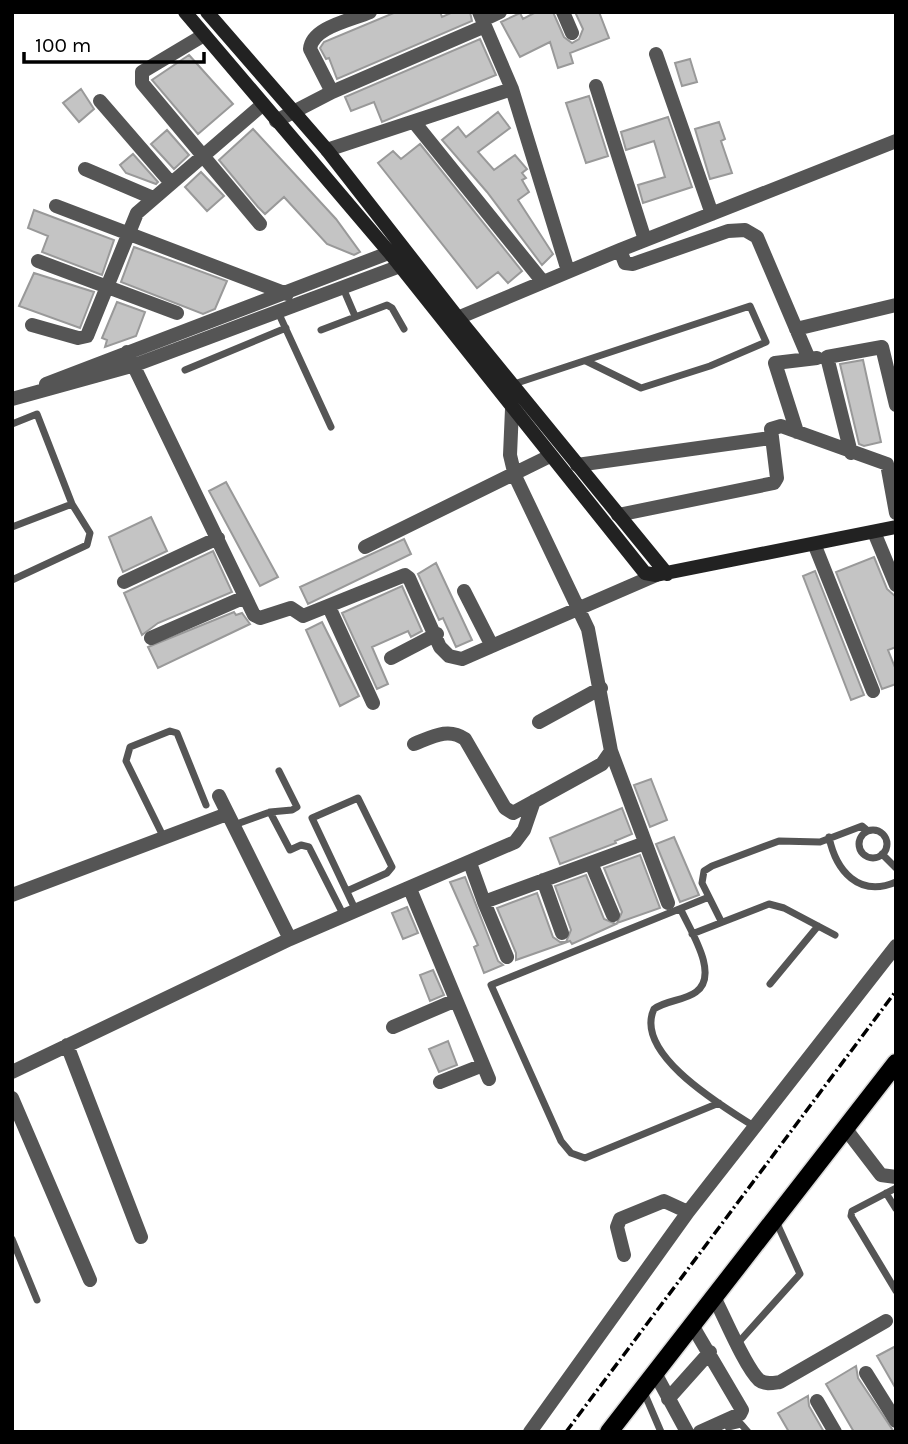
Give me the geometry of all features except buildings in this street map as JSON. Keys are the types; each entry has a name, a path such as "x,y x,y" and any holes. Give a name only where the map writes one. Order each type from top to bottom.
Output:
{"main road":[{"path":"609,1432 896,1063"}],"street":[{"path":"185,12 276,121 396,250"},
{"path":"207,12 327,150 512,409 635,563 645,573 662,574"},
{"path":"332,92 310,49 310,42 318,33 370,12"},
{"path":"276,121 500,12"},
{"path":"564,12 572,33"},
{"path":"483,19 512,89 568,271"},
{"path":"204,34 142,72 142,83 260,224"},
{"path":"656,54 712,214"},
{"path":"596,86 645,240"},
{"path":"327,150 512,89"},
{"path":"100,101 171,183"},
{"path":"32,325 83,338 94,321 137,213 262,105"},
{"path":"415,122 543,282"},
{"path":"451,321 568,271 896,141"},
{"path":"85,169 153,198"},
{"path":"56,206 284,292 304,302"},
{"path":"620,250 625,263 633,264 728,231 745,230 757,237 809,359"},
{"path":"131,359 284,292 396,250"},
{"path":"38,261 177,313"},
{"path":"12,399 39,389 62,375 131,359 278,312 406,264"},
{"path":"796,329 896,305"},
{"path":"451,321 514,384 662,574"},
{"path":"797,432 775,363 882,347 896,405"},
{"path":"827,357 851,453"},
{"path":"131,359 245,597 254,615 260,618 290,608 303,617 405,575 410,578 437,634 440,647 449,656 462,659 662,574 815,546 896,527"},
{"path":"512,409 510,455 515,476 588,629 611,751 668,903"},
{"path":"618,515 774,483 777,478 770,438 771,429 775,426 851,453 891,463 896,513"},
{"path":"577,465 770,438"},
{"path":"365,547 515,476 550,456"},
{"path":"874,531 896,585"},
{"path":"124,582 218,538"},
{"path":"815,546 873,691"},
{"path":"464,591 492,646"},
{"path":"151,638 245,597"},
{"path":"329,607 373,702"},
{"path":"391,658 437,634"},
{"path":"539,722 601,688"},
{"path":"414,744 444,733 456,733 465,739 505,808 513,813 602,764 611,751"},
{"path":"219,796 290,939"},
{"path":"12,1072 290,939 515,842 524,830 534,801"},
{"path":"12,894 164,838 230,819"},
{"path":"484,902 645,843"},
{"path":"470,863 507,957"},
{"path":"591,863 613,915"},
{"path":"543,880 562,933"},
{"path":"410,889 489,1079"},
{"path":"530,1432 688,1212 896,946"},
{"path":"393,1027 456,1000"},
{"path":"67,1045 141,1237"},
{"path":"440,1082 483,1065"},
{"path":"12,1098 90,1280"},
{"path":"845,1128 873,1166 893,1185"},
{"path":"624,1255 617,1227 620,1220 664,1201 688,1212"},
{"path":"714,1297 759,1380 767,1384 780,1382 886,1321"},
{"path":"692,1325 742,1409 740,1414 701,1432"},
{"path":"668,1399 710,1352"},
{"path":"655,1373 687,1432"},
{"path":"866,1373 896,1421"},
{"path":"817,1401 835,1432"}],"lane":[{"path":"343,288 355,316"},
{"path":"321,330 387,305 392,308 404,330"},
{"path":"514,384 750,306 766,342 710,366 641,388 586,361"},
{"path":"278,312 331,427"},
{"path":"185,370 286,328"},
{"path":"12,580 87,545 90,533 72,504 37,414 13,421"},
{"path":"12,527 72,504"},
{"path":"164,838 126,761 130,747 170,731 177,733 206,805"},
{"path":"230,819 292,810 296,807 279,771"},
{"path":"347,891 387,873 392,867 358,798 312,818 347,891 350,914"},
{"path":"270,812 290,850 301,845 309,847 350,914"},
{"path":"721,921 702,877 712,866 779,841 820,842 862,826 868,831 878,831 885,836 887,845 882,854 871,857 863,853 860,840 868,831"},
{"path":"829,837 834,858 853,881 873,888 896,882"},
{"path":"882,854 896,868"},
{"path":"709,897 491,985 561,1141 571,1153 584,1158 719,1103"},
{"path":"692,934 769,904 784,908 835,935"},
{"path":"681,910 706,968 704,982 695,992 654,1009 650,1024 661,1053 698,1088 755,1128"},
{"path":"770,984 818,926"},
{"path":"896,1209 893,1185 850,1216 896,1291"},
{"path":"738,1343 800,1274 774,1219"},
{"path":"12,1239 16,1260 37,1300"},
{"path":"642,1389 661,1432"},
{"path":"718,1432 736,1423 741,1423 748,1432"}],"railway":[{"path":"566,1432 896,991"}]}
